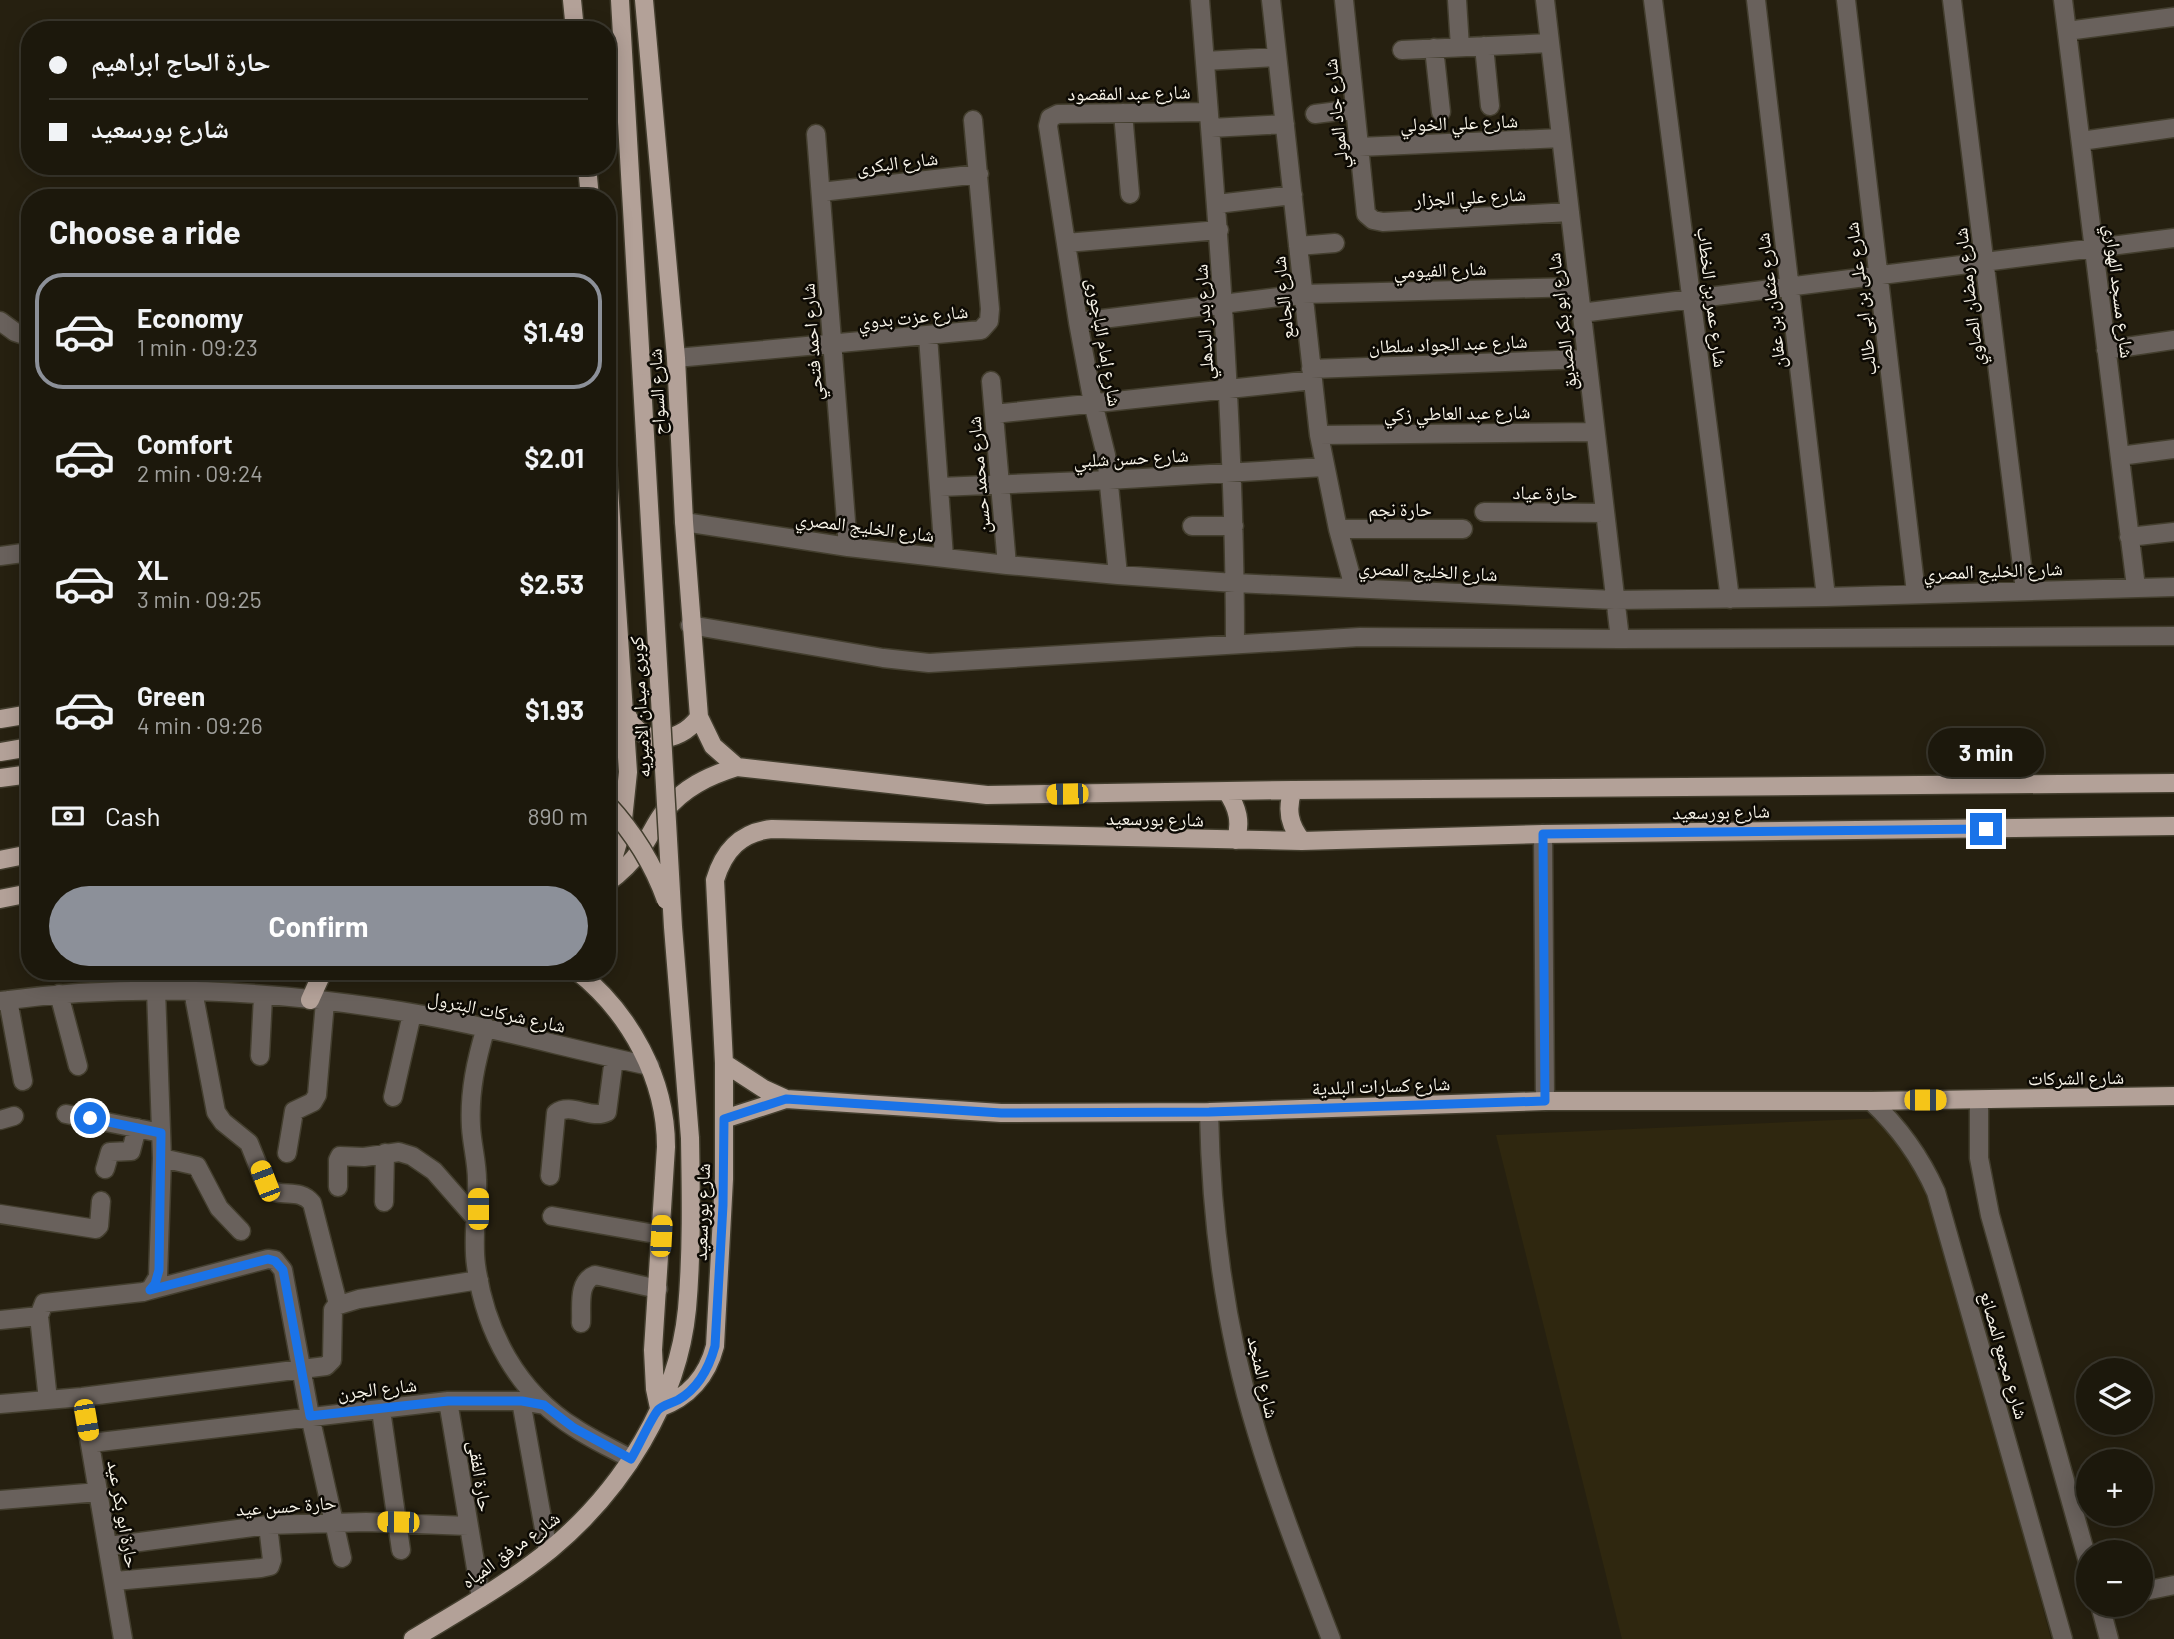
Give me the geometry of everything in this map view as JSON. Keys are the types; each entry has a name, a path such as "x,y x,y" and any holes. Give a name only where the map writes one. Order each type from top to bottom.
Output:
{"main road":[{"path":"572,0 574,21"},
{"name":"كوبرى ميدان الاميريه","path":"620,0 673,928 690,1138 687,1310 672,1377 659,1408"},
{"name":"شارع السواح","path":"643,0 676,358 690,625 699,717 713,746 737,767"},
{"path":"616,621 628,772 622,829 616,850"},
{"path":"624,707 634,726 653,738 674,737 692,726 699,717"},
{"path":"0,719 21,716"},
{"path":"0,752 21,748"},
{"name":"شارع بورسعيد","path":"616,874 632,861 663,813 678,797 695,784 737,767 987,795 2174,783"},
{"path":"0,778 21,775"},
{"path":"1293,790 1289,817 1302,841"},
{"path":"1227,792 1237,810 1239,830 1236,841"},
{"path":"616,814 631,830 651,863 666,899 673,928"},
{"name":"شارع بورسعيد","path":"659,1408 682,1398 692,1390 707,1370 715,1346 723,1205 724,1063 715,880 726,854 746,835 772,830 1302,841 1543,834 2174,826"},
{"path":"0,860 21,856"},
{"path":"0,899 21,895"},
{"path":"318,1001 322,980"},
{"path":"586,980 618,1014 635,1039 649,1066 666,1125 653,1369 659,1408"},
{"name":"شارع كسارات البلدية","path":"724,1063 764,1089 786,1099 1001,1113 1209,1112 1545,1101 1979,1100"},
{"name":"شارع الشركات","path":"1979,1100 2174,1096"},
{"name":"شارع كسارات البلدية","path":"724,1119 786,1099"},
{"name":"شارع مرفق المياه","path":"413,1639 481,1598 548,1550 602,1499 631,1459 659,1408"}],"street":[{"name":"شارع بدر البدهلي","path":"1200,0 1224,304 1233,472 1235,643"},
{"name":"شارع الجامع","path":"1271,0 1319,435 1338,529 1354,587"},
{"name":"شارع جاد المولي","path":"1345,0 1366,214 1373,220"},
{"path":"1457,0 1460,47"},
{"name":"شارع ابو بكر الصديق","path":"1545,0 1620,639"},
{"name":"شارع عمر بن الخطاب","path":"1653,0 1730,599"},
{"name":"شارع عثمان بن عفان","path":"1756,0 1826,597"},
{"name":"شارع على بن ابى طالب","path":"1846,0 1916,593"},
{"name":"شارع رمضان الصاوي","path":"1952,0 2025,590"},
{"name":"شارع مسجد الهواري","path":"2063,0 2136,587"},
{"path":"2067,31 2174,17"},
{"path":"1402,50 1550,43"},
{"path":"1484,46 1490,106"},
{"path":"1434,48 1441,113"},
{"path":"1205,61 1277,57"},
{"path":"1315,114 1355,109"},
{"path":"1123,113 1130,194"},
{"name":"شارع عبد المقصود","path":"1050,118 1058,114 1123,113 1285,124"},
{"name":"شارع إمام الباجورى","path":"1050,118 1048,126 1078,322 1109,480 1118,575"},
{"name":"شارع عزت بدوي","path":"676,358 981,330 989,321 973,120"},
{"path":"2081,141 2174,128"},
{"name":"شارع احمد فتحي","path":"816,134 848,547"},
{"name":"شارع علي الخولي","path":"1359,147 1561,138"},
{"name":"شارع البكرى","path":"821,192 979,174"},
{"path":"1217,204 1293,195"},
{"name":"شارع علي الجزار","path":"1373,220 1383,222 1570,212"},
{"path":"1066,243 1219,230"},
{"path":"1581,313 2174,238"},
{"path":"1298,246 1335,243"},
{"name":"شارع الفيومي","path":"1078,322 1303,294 1578,287"},
{"path":"0,321 21,334"},
{"path":"928,336 944,558"},
{"path":"2106,350 2174,340"},
{"name":"شارع عبد الجواد سلطان","path":"994,414 1228,389 1312,375 1586,359"},
{"name":"شارع محمد حسن","path":"991,381 1007,565"},
{"name":"شارع عبد العاطي زكي","path":"1319,435 1595,432"},
{"path":"2120,456 2174,449"},
{"name":"شارع حسن شلبي","path":"940,487 1324,467"},
{"name":"حارة عياد","path":"1484,512 1605,513"},
{"name":"شارع الخليج المصري","path":"684,522 848,547 1118,575 1235,583 1615,600 1826,597 2174,586"},
{"path":"1192,526 1234,526"},
{"name":"حارة نجم","path":"1338,529 1463,529"},
{"path":"2129,537 2174,533"},
{"path":"0,556 21,553"},
{"path":"690,625 883,658 929,663 1360,637 1620,639 2174,636"},
{"path":"1543,834 1545,1101"},
{"path":"150,1290 158,1277 162,1158 156,990"},
{"name":"شارع شركات البترول","path":"4,1000 156,990 318,1001 381,1008 486,1027 649,1066"},
{"path":"193,991 216,1112 223,1122 249,1143 267,1188 272,1192 298,1193 306,1196 312,1203 338,1304 479,1280"},
{"path":"60,995 78,1066"},
{"path":"260,1056 263,996"},
{"path":"4,1000 23,1081"},
{"path":"287,1153 294,1111 313,1102 317,1095 318,1001"},
{"path":"393,1097 412,1014"},
{"path":"486,1027 476,1062 471,1095 471,1129 477,1163 475,1248 485,1308 494,1335 518,1376 544,1405 574,1428 631,1459"},
{"path":"550,1176 556,1113 564,1109 600,1115 607,1112 614,1058"},
{"name":"شارع مجمع المصانع","path":"1979,1100 1979,1158 1990,1215 2082,1540"},
{"name":"شارع مجمع المصانع","path":"1871,1101 1902,1133 1937,1192 2063,1639"},
{"name":"شارع المنجد","path":"1209,1112 1215,1230 1239,1365 1277,1496 1331,1639"},
{"path":"66,1114 161,1133"},
{"path":"105,1169 112,1151 131,1152 137,1128"},
{"path":"338,1187 340,1156 364,1157 399,1152 424,1162 477,1220"},
{"path":"384,1202 385,1153"},
{"path":"162,1158 197,1166 219,1208 241,1231"},
{"path":"0,1214 96,1229 99,1226 101,1201"},
{"path":"552,1216 661,1236"},
{"path":"48,1400 39,1315 41,1307 48,1301 143,1292 268,1259 275,1261 283,1270 310,1416 342,1558"},
{"path":"581,1322 582,1291 588,1278 594,1275 658,1289"},
{"name":"شارع الجرن","path":"0,1404 82,1397 326,1366 332,1360 333,1310 338,1304"},
{"path":"0,1320 39,1315"},
{"name":"حارة ابو بكر عيد","path":"82,1397 123,1639"},
{"name":"شارع الجرن","path":"90,1443 448,1401 522,1401 544,1405"},
{"name":"حارة الفقى","path":"448,1401 481,1598"},
{"path":"522,1401 548,1550"},
{"path":"381,1410 401,1550"},
{"path":"0,1500 99,1492"},
{"name":"حارة حسن عيد","path":"109,1546 268,1525 398,1522 468,1526"},
{"path":"115,1581 261,1569 270,1566 272,1560 268,1525"},
{"path":"2153,1589 2174,1585"},
{"path":"2103,1617 2109,1639"}],"shaded area":[{"path":"1882,1118 1931,1186 2051,1639 1622,1639 1496,1135"}],"route":[{"path":"90,1118 161,1133 159,1270 150,1290 268,1259 280,1265 310,1416 448,1401 522,1401 544,1405 574,1428 631,1459 659,1408 671,1404 692,1390 707,1370 712,1358 721,1256 724,1119 786,1099 1001,1113 1209,1112 1545,1101 1543,834 1986,829"}]}
